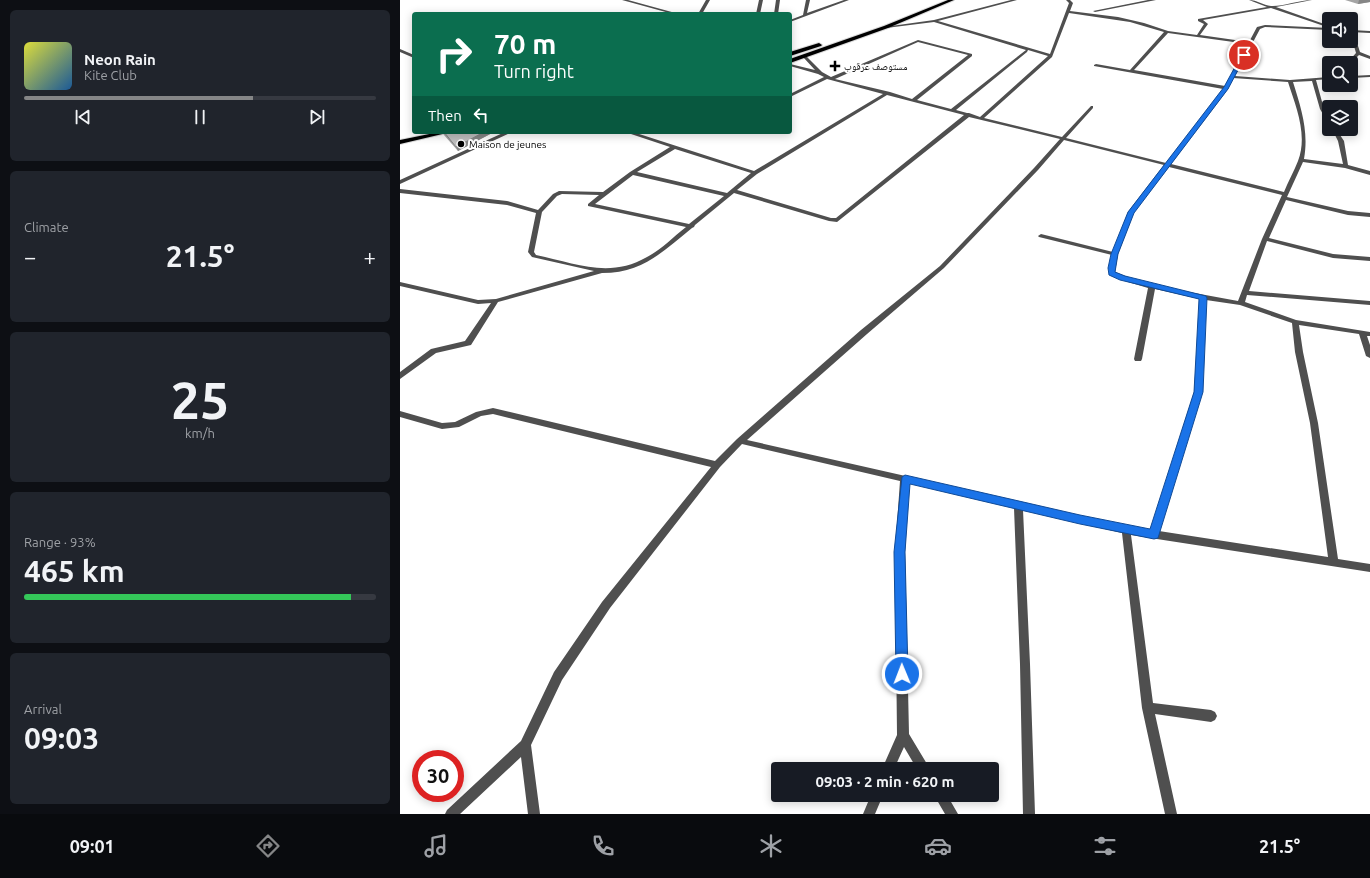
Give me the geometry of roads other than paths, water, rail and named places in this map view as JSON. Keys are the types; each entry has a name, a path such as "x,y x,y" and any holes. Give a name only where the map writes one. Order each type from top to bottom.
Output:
{"main road":[{"path":"792,53 856,32 938,0"},
{"path":"792,60 886,27 952,0"},
{"path":"400,136 412,134"},
{"path":"400,142 438,134"}],"street":[{"path":"624,0 670,12"},
{"path":"653,7 654,0"},
{"path":"701,12 708,0"},
{"path":"758,12 761,0"},
{"path":"776,12 778,0"},
{"path":"805,15 808,0"},
{"path":"792,20 847,0"},
{"path":"886,27 934,20 1014,0"},
{"path":"982,117 1051,56 1071,3 1068,0"},
{"path":"1095,11 1154,0"},
{"path":"1252,0 1322,25"},
{"path":"1198,36 1206,24 1199,20 1310,0"},
{"path":"1068,12 1145,23 1167,32 1250,43"},
{"path":"934,20 1051,56"},
{"path":"1322,28 1265,26 1258,28 1226,88 1131,212 1115,254 1112,273 1122,278 1203,298 1241,303 1295,322 1366,334 1370,356"},
{"path":"1358,31 1370,32"},
{"path":"1131,71 1167,32"},
{"path":"792,95 918,41 971,55 914,100"},
{"path":"1357,48 1358,52 1370,58"},
{"path":"400,50 412,56"},
{"path":"952,110 1026,51"},
{"path":"1355,56 1358,52"},
{"path":"805,57 820,73"},
{"path":"792,66 820,73 829,78 1168,164 1348,213 1370,215"},
{"path":"1096,66 1226,88"},
{"path":"1358,77 1369,76"},
{"path":"1232,77 1290,81 1322,79"},
{"path":"1314,80 1322,109"},
{"path":"1241,303 1265,239 1301,160 1304,148 1303,122 1290,81"},
{"path":"604,194 561,192 555,195 539,212 531,252 534,256 609,272 651,258 755,173 888,93"},
{"path":"451,814 525,745 558,676 606,605 718,465 740,442 864,332 942,267 1002,206 1091,107"},
{"path":"632,173 731,193 831,220 837,220 969,114"},
{"path":"400,182 505,134"},
{"path":"634,134 673,148 755,173"},
{"path":"1338,136 1341,141 1346,166"},
{"path":"673,148 632,173 590,205 692,226"},
{"path":"1301,160 1346,166 1370,173"},
{"path":"400,191 507,203 539,212"},
{"path":"1041,236 1115,254"},
{"path":"1265,239 1333,256 1370,259"},
{"path":"400,284 478,302 496,301 600,271"},
{"path":"1138,359 1152,286"},
{"path":"1246,293 1370,303"},
{"path":"1154,534 1198,392 1203,298"},
{"path":"400,376 434,351 468,343 496,301"},
{"path":"1295,322 1299,352 1314,423 1333,561"},
{"path":"400,414 442,426 456,425 479,414 493,411 718,465"},
{"path":"740,442 1126,530 1333,561 1370,568"},
{"path":"891,762 903,735 900,552 905,479"},
{"path":"1018,506 1029,814"},
{"path":"1126,530 1148,708 1171,814"},
{"path":"1148,708 1211,716"},
{"path":"903,735 920,762"},
{"path":"525,745 534,814"},
{"path":"869,814 874,802"},
{"path":"944,802 952,814"}],"place":[{"name":"مستوصف عرقوب","path":"835,66"},
{"name":"Maison de jeunes","path":"461,144"}]}
